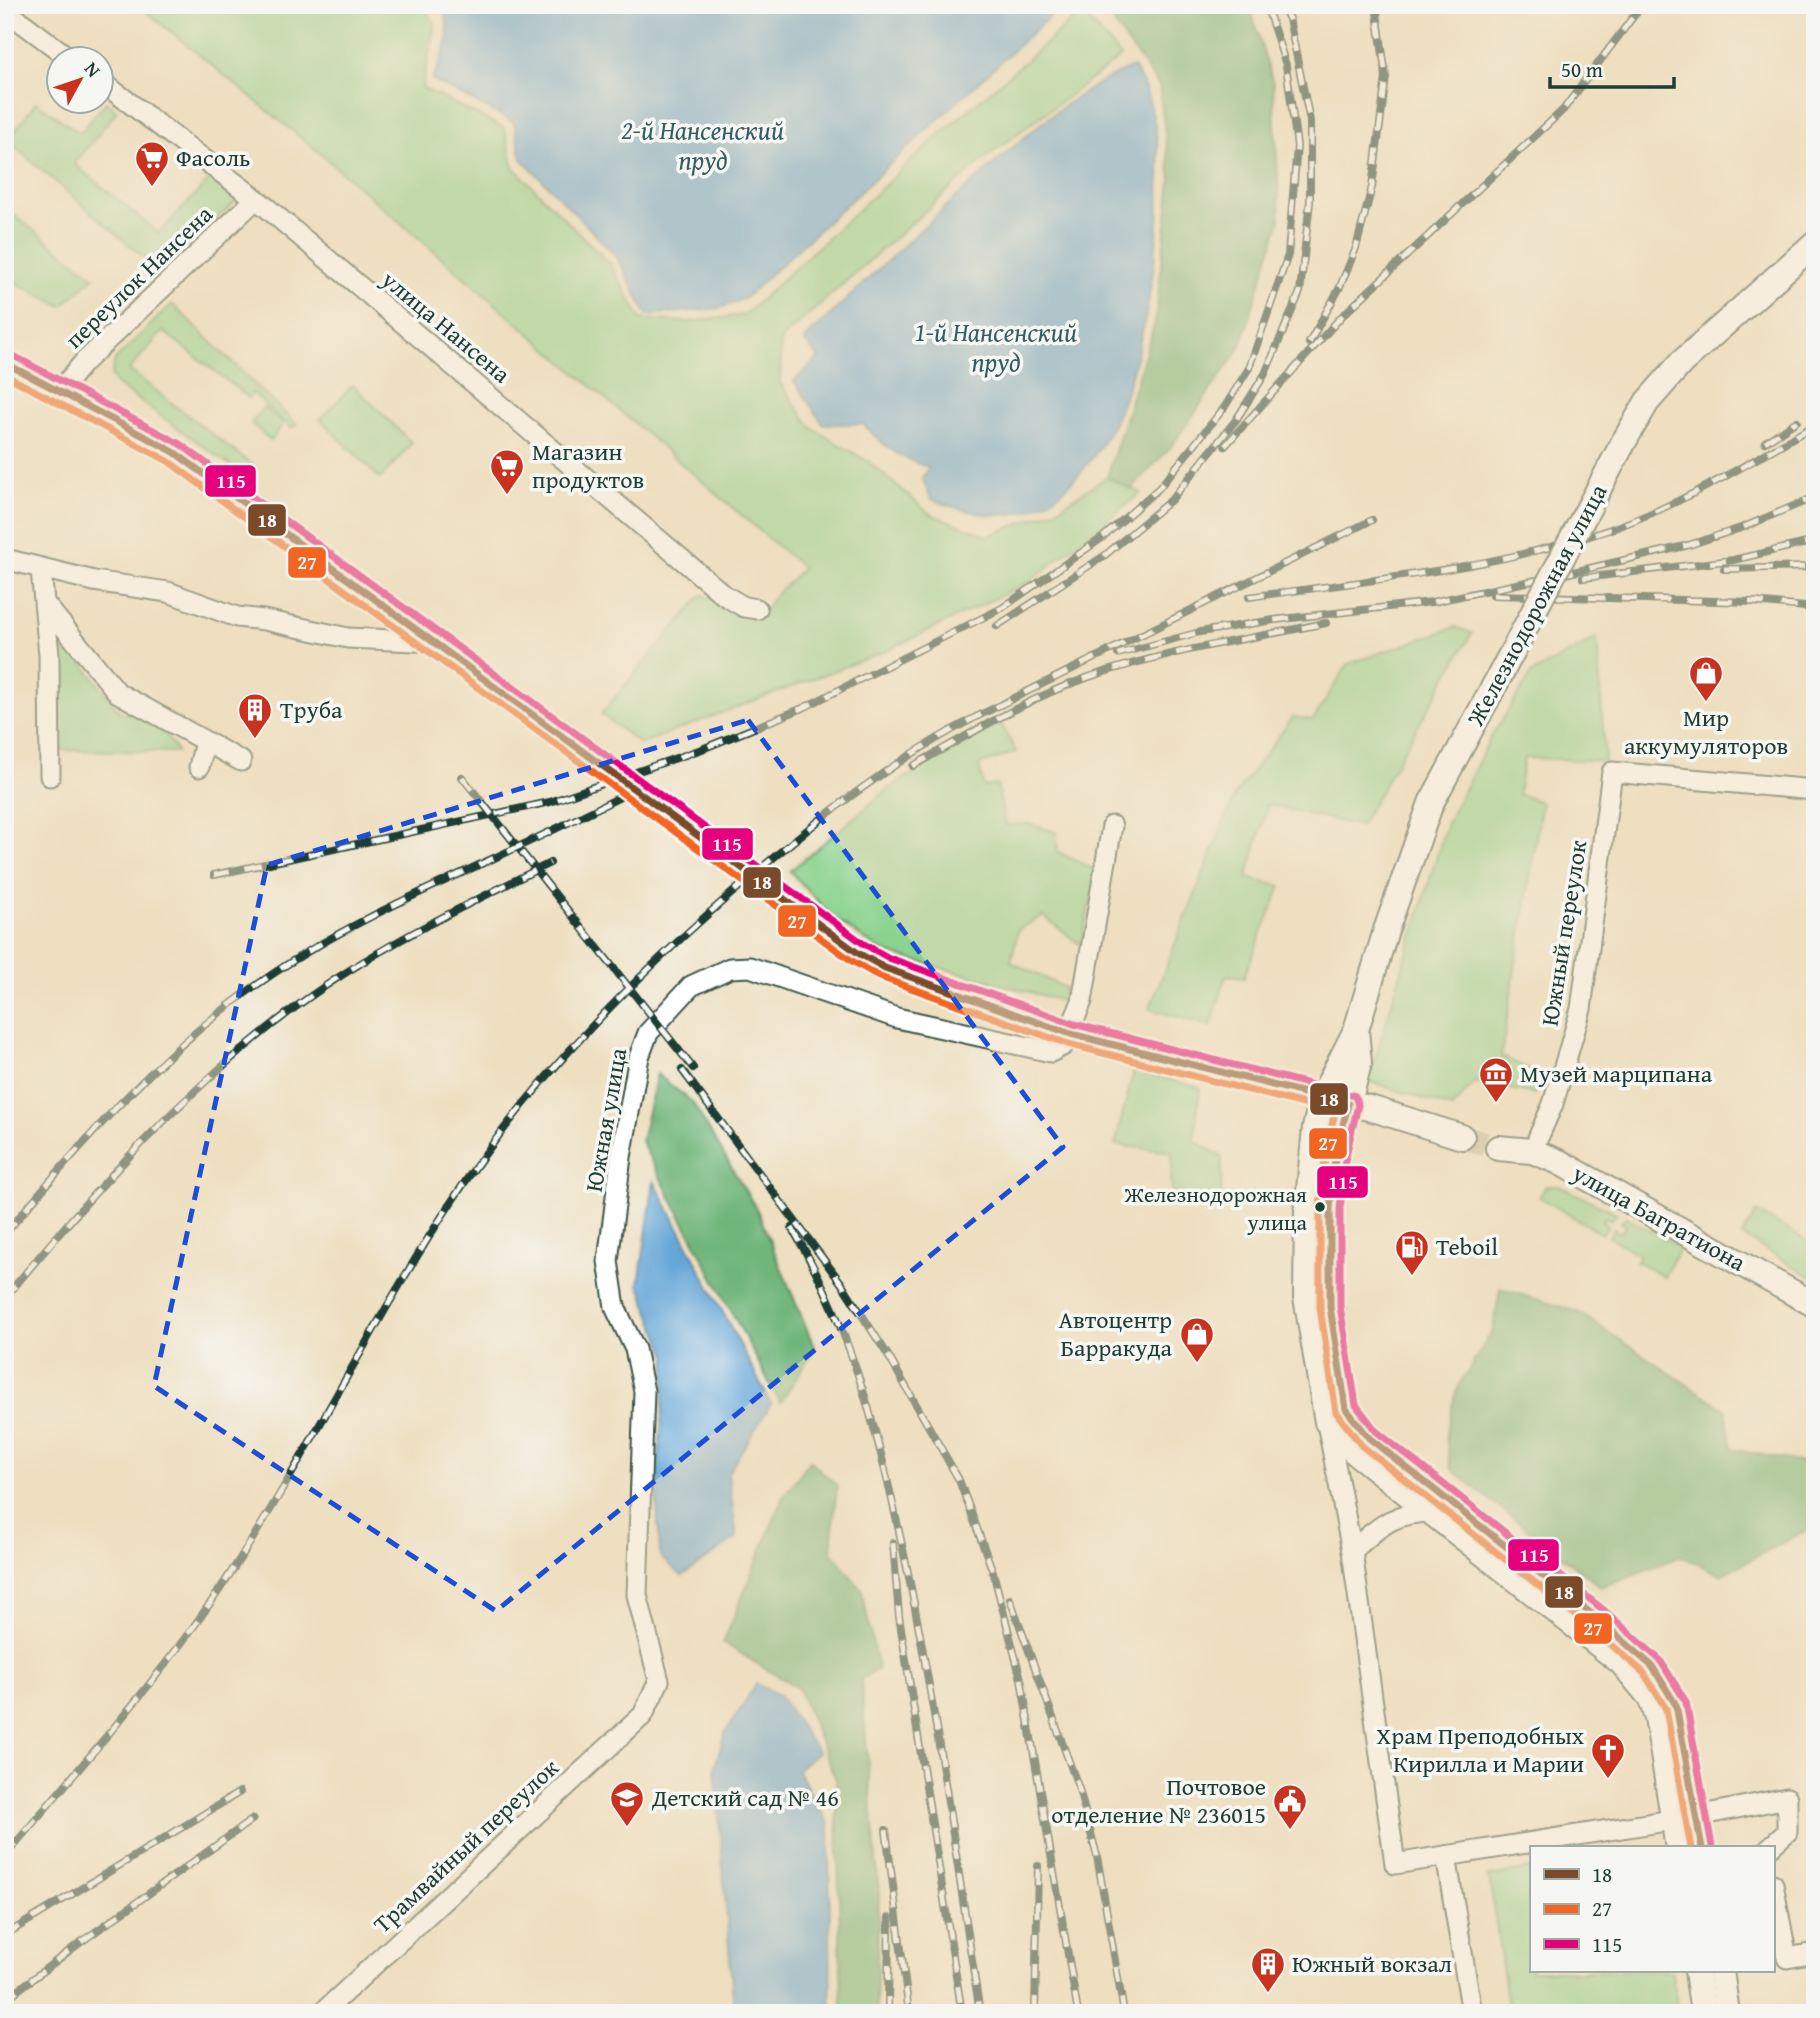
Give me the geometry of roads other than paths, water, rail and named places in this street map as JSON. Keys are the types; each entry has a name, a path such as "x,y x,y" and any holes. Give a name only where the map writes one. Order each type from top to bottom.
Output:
{"main road":[{"name":"Железнодорожная улица","path":"1337,1415 1306,1297 1307,1210 1315,1128 1322,1097 1356,1030 1386,930 1431,803 1647,402 1682,362 1815,243"},
{"path":"5,363 174,452 858,953 885,968 1067,1040 1348,1104 1391,1100 1464,1130"},
{"name":"Железнодорожная улица","path":"1337,1415 1328,1272 1335,1158 1359,1063 1356,1030"},
{"name":"улица Багратиона","path":"1815,1290 1570,1149 1538,1138 1499,1141 1559,1162 1815,1305"},
{"path":"1337,1415 1357,1456 1433,1512 1622,1663 1637,1679 1650,1697 1685,1818 1701,1846"},
{"path":"1337,1415 1598,1619 1652,1667 1676,1705 1685,1818 1678,1846"},
{"path":"1697,1972 1703,2013"},
{"path":"1721,1972 1727,2013"}],"street":[{"path":"5,10 53,46"},
{"name":"улица Нансена","path":"116,93 256,199 724,594 744,607 757,609"},
{"name":"переулок Нансена","path":"58,393 84,362 256,199"},
{"path":"5,559 41,570 168,592 237,617 348,638 436,642"},
{"path":"41,570 45,604 50,776"},
{"path":"45,604 74,636 118,693 241,761"},
{"path":"74,636 100,644"},
{"path":"199,767 205,741"},
{"name":"Южный переулок","path":"1538,1138 1553,1104 1581,1009 1612,772 1815,790"},
{"path":"1067,1040 1082,1001 1112,826"},
{"name":"Южная улица","path":"643,1715 659,1681 637,1595 643,1391 635,1349 615,1307 608,1261 630,1107 639,1058 648,1033 691,986 709,975 730,968 750,967 897,1018 1033,1050 1051,1052 1067,1040"},
{"name":"Железнодорожная улица","path":"1337,1415 1352,1551 1395,1864 1446,1856"},
{"path":"1352,1551 1384,1522 1410,1512 1433,1512"},
{"name":"Трамвайный переулок","path":"322,2013 643,1715"},
{"path":"1472,2013 1446,1856 1685,1818 1787,1798 1787,1832 1771,1846"},
{"path":"1774,1889 1787,1958 1815,1953"}],"water":[{"name":"2-й Нансенский пруд","path":"440,5 1062,5 744,299 720,308 647,315 617,257 522,159 514,122 432,80 448,34 445,15"},
{"name":"1-й Нансенский пруд","path":"1133,67 1149,100 1157,143 1159,193 1156,246 1149,300 1138,350 1125,395 1111,429 1093,457 1069,485 1053,498 1022,512 1007,515 978,513 931,499 922,478 929,467 893,451 863,424 823,424 794,381 819,358 804,340 911,238 1031,131 1090,89"},
{"path":"654,1181 771,1404 728,1473 737,1538 682,1576 660,1557 656,1488 667,1356 639,1284"},
{"path":"756,1684 779,1695 818,1752 797,1769 829,1824 831,2013 734,2013 715,1765 725,1733"}],"tunnel":[{"path":"1462,1137 1498,1148"}],"railway":[{"path":"214,875 550,802 702,749 803,708 1002,608 1102,538 1159,488 1224,408 1249,368 1288,255 1297,146 1286,65 1266,5"},
{"path":"997,626 1104,556 1171,500 1236,420 1265,374 1300,292 1310,201 1310,121 1289,19 1282,5"},
{"path":"1309,343 1339,289 1356,248 1372,187 1386,77 1376,5"},
{"path":"1225,446 1341,317 1563,110 1642,5"},
{"path":"1765,442 1797,421"},
{"path":"1249,597 1431,572 1567,543 1664,508 1815,425"},
{"path":"1118,654 1200,632 1274,620 1432,602 1569,573 1689,545 1744,527 1815,497"},
{"path":"5,1856 149,1685 203,1614 258,1530 424,1244 486,1152 555,1067 631,987 711,911 779,853 860,789 917,751 976,717 1372,520"},
{"path":"1583,578 1733,560 1815,541"},
{"path":"1724,569 1815,567"},
{"path":"1493,595 1754,602 1815,608"},
{"path":"913,766 1026,704 1096,675 1161,656 1326,623"},
{"path":"462,777 693,1068"},
{"path":"5,1234 124,1099 190,1038 261,982 319,945 380,912 643,786"},
{"path":"5,1298 72,1219 142,1143 179,1106 256,1038 357,965 550,863"},
{"path":"682,1070 842,1284 889,1357 959,1480 993,1572 1021,1679 1078,2013"},
{"path":"792,1228 814,1268 850,1351 887,1479 928,1679 980,2013"},
{"path":"893,1543 899,1616 962,2013"},
{"path":"1010,1599 1079,1789 1097,1856 1124,2013"},
{"path":"5,1935 240,1792"},
{"path":"5,2000 253,1819"},
{"path":"886,1830 909,2013"},
{"path":"1035,2013 1038,1866"},
{"path":"888,2013 889,1918"}],"place":[{"name":"Фасоль","path":"152,188"},
{"name":"Магазин продуктов","path":"507,496"},
{"name":"Мир аккумуляторов","path":"1706,703"},
{"name":"Труба","path":"255,740"},
{"name":"Музей марципана","path":"1496,1104"},
{"name":"Железнодорожная улица","path":"1320,1207"},
{"name":"Teboil","path":"1412,1277"},
{"name":"Автоцентр Барракуда","path":"1197,1364"},
{"name":"Храм Преподобных Кирилла и Марии","path":"1608,1780"},
{"name":"Детский сад № 46","path":"627,1828"},
{"name":"Почтовое отделение № 236015","path":"1290,1831"},
{"name":"Южный вокзал","path":"1268,1994"}]}
